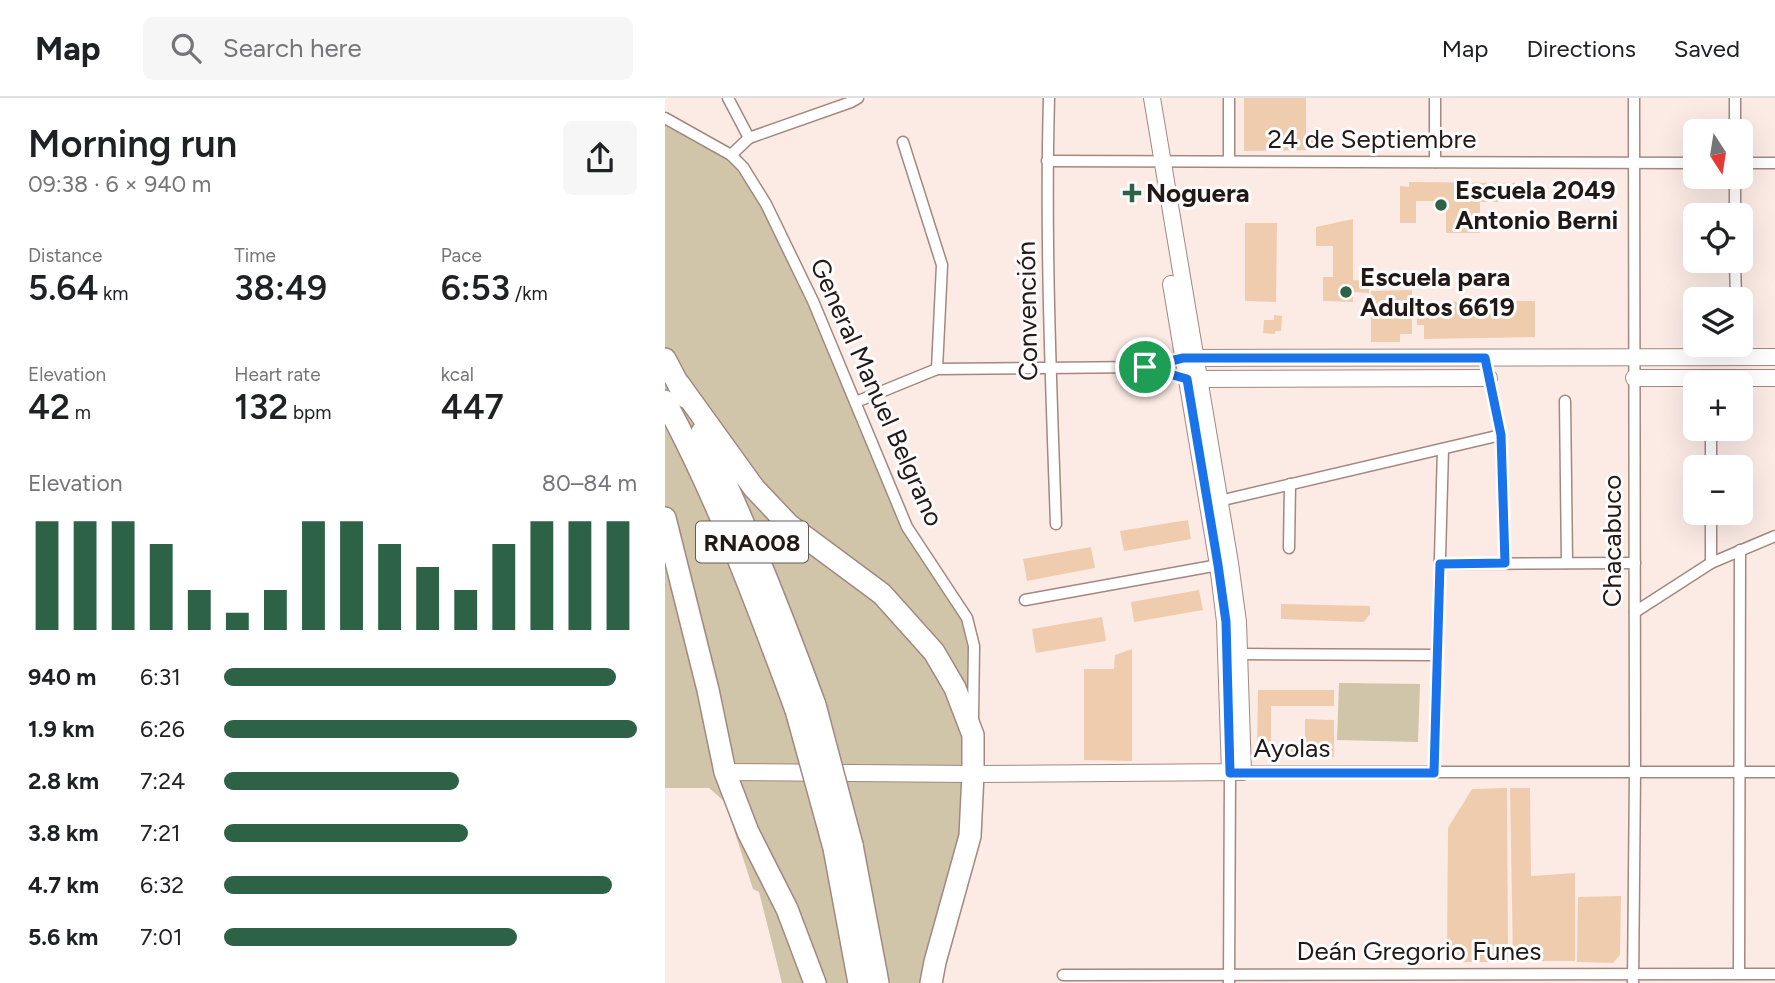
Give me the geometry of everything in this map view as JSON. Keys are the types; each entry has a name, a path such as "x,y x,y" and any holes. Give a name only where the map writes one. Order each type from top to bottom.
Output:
{"highway":[{"name":"RNA008","path":"665,359 726,483 783,619 879,983"},
{"path":"679,384 754,488 789,525 882,594 934,652 955,688 973,735 970,836 931,983"},
{"name":"RNA008","path":"665,401 698,466 806,707"},
{"name":"RNA008","path":"665,518 708,690 725,772"},
{"path":"725,772 748,832 787,909 815,983"},
{"name":"RNA008","path":"843,846 859,983"}],"street":[{"path":"728,98 749,138"},
{"name":"Convención","path":"1049,98 1047,161 1056,524"},
{"path":"1141,98 1157,161"},
{"path":"1152,98 1157,161 1189,358 1219,501 1236,773"},
{"path":"1229,98 1229,161"},
{"path":"1435,98 1435,162"},
{"name":"Chacabuco","path":"1633,978 1634,98"},
{"path":"1735,98 1735,119"},
{"path":"665,118 731,155 749,138 852,100"},
{"path":"903,142 942,265 937,369"},
{"name":"General Manuel Belgrano","path":"731,155 743,167 766,204 813,301 907,527 967,618 974,646 973,735"},
{"name":"24 de Septiembre","path":"1047,161 1683,163"},
{"path":"1753,163 1775,163"},
{"path":"856,402 937,369 1145,367 1189,358 1634,357 1683,354"},
{"path":"1753,354 1775,357"},
{"path":"1485,358 1501,435 1505,563"},
{"path":"1145,367 1193,379 1489,378"},
{"path":"1634,378 1683,380"},
{"path":"1753,379 1775,378"},
{"path":"1193,379 1224,564 1238,622 1229,979"},
{"path":"1565,401 1567,563"},
{"path":"1219,501 1501,435"},
{"path":"1434,773 1443,449"},
{"path":"1289,548 1290,484"},
{"path":"1711,525 1711,563"},
{"path":"1635,612 1711,563 1775,536"},
{"path":"1738,973 1740,550"},
{"path":"1440,564 1635,563"},
{"path":"1025,600 1224,564"},
{"path":"1239,654 1437,655"},
{"name":"Ayolas","path":"725,772 1775,772"},
{"name":"Deán Gregorio Funes","path":"1063,975 1134,979 1432,979 1775,974"}],"shaded area":[{"path":"665,118 731,155 766,204 907,527 955,598 974,646 973,774 931,983 782,983 759,892 753,889 725,802 709,788 665,788"},
{"path":"1339,683 1420,684 1418,742 1337,740"}],"building":[{"path":"1244,98 1306,98 1306,136 1322,136 1322,150 1244,151"},
{"path":"1409,182 1515,183 1515,195 1505,195 1497,202 1480,202 1480,233 1446,233 1446,201 1416,201 1416,223 1400,223 1400,186 1409,187"},
{"path":"1353,219 1353,280 1369,281 1369,293 1353,292 1353,302 1323,301 1323,277 1333,277 1333,246 1316,246 1316,227"},
{"path":"1245,223 1277,223 1276,302 1245,301"},
{"path":"1412,290 1412,334 1400,334 1400,342 1371,342 1371,291"},
{"path":"1535,301 1535,337 1424,339 1424,325 1417,325 1417,312 1428,312 1428,302"},
{"path":"1274,315 1282,316 1281,331 1275,331 1275,334 1263,333 1264,320 1274,320"},
{"path":"1188,520 1191,539 1124,551 1120,531"},
{"path":"1091,547 1095,568 1027,581 1023,559"},
{"path":"1199,590 1203,610 1134,622 1131,602"},
{"path":"1281,604 1370,606 1370,614 1364,622 1281,619"},
{"path":"1102,617 1106,641 1036,653 1032,629"},
{"path":"1132,649 1132,761 1084,760 1084,669 1114,669 1115,655"},
{"path":"1258,690 1334,690 1334,706 1271,706 1271,745 1305,745 1305,719 1334,720 1334,757 1265,756 1257,748"},
{"path":"1507,788 1508,962 1455,962 1447,952 1448,828 1472,789"},
{"path":"1510,788 1530,788 1531,876 1575,873 1575,961 1513,961"},
{"path":"1621,896 1620,955 1613,963 1577,962 1578,897"}],"place":[{"name":"Noguera","path":"1132,193"},
{"name":"Escuela 2049 Antonio Berni","path":"1441,205"},
{"name":"Escuela para Adultos 6619","path":"1346,292"}],"route":[{"path":"1183,358 1485,358 1501,435 1505,563 1440,564 1434,773 1230,773 1226,622 1187,379 1145,367 1183,358"}]}
